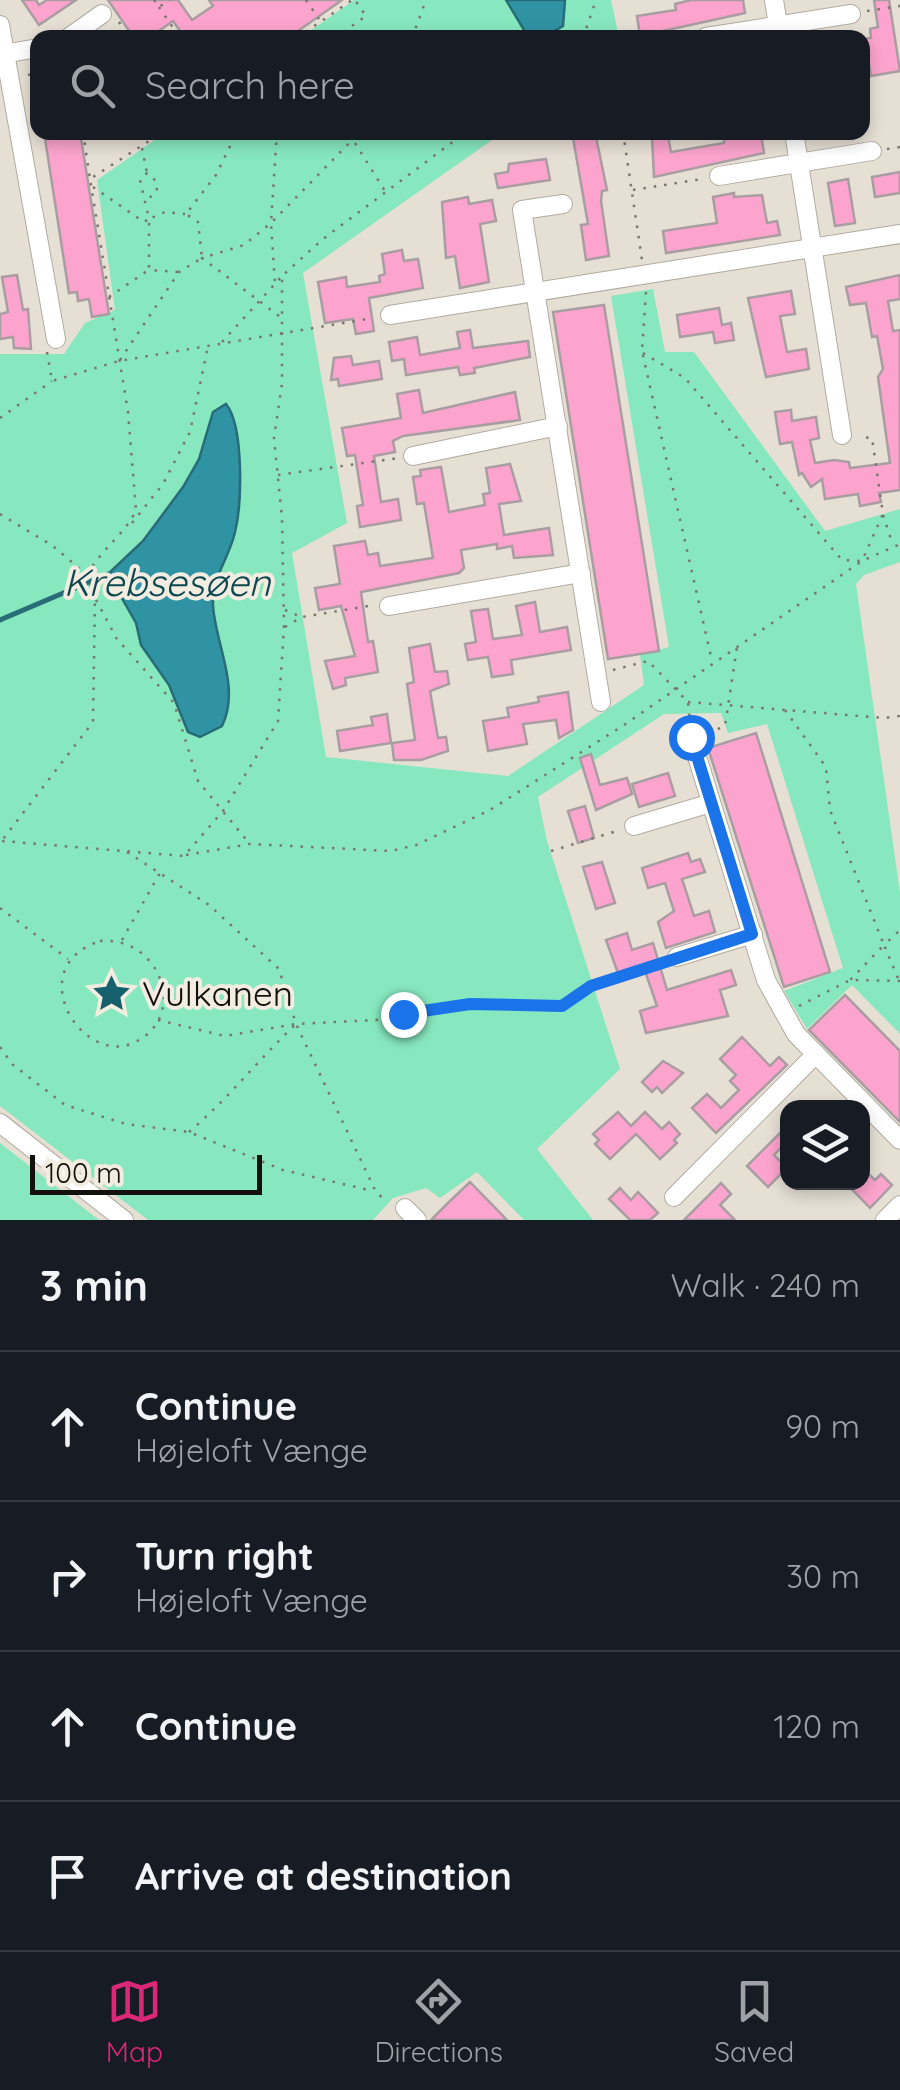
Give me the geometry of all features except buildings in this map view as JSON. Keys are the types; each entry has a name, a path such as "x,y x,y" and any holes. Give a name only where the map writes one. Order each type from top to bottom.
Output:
{"street":[{"path":"774,0 778,30"},
{"path":"79,30 102,14"},
{"path":"782,30 851,14"},
{"path":"0,25 8,53 7,93 56,339"},
{"path":"8,53 30,49"},
{"path":"795,140 842,435"},
{"path":"719,176 872,151"},
{"path":"563,204 522,210 601,702"},
{"path":"390,315 900,234"},
{"path":"412,456 558,426"},
{"path":"389,606 582,572"},
{"path":"691,737 752,934 782,1015 900,1140"},
{"path":"634,826 711,803"},
{"path":"678,957 752,934"},
{"path":"674,1197 816,1054"},
{"path":"0,1123 124,1220"},
{"path":"884,1220 900,1205"}],"path":[{"path":"154,0 174,30"},
{"path":"159,8 170,0"},
{"path":"306,0 320,21"},
{"path":"307,30 353,0 366,16 346,30"},
{"path":"415,30 426,0"},
{"path":"587,30 596,0"},
{"path":"851,14 900,6"},
{"path":"85,140 135,473 136,510 130,524"},
{"path":"90,179 150,140"},
{"path":"186,214 216,176 233,140"},
{"path":"274,284 272,224 277,140"},
{"path":"222,342 282,276 455,140"},
{"path":"624,140 644,273 642,352 712,662"},
{"path":"119,361 179,272 202,258 244,245 272,224 354,142 385,192"},
{"path":"142,146 147,173 140,189 148,199 149,270"},
{"path":"147,173 156,181 157,191 148,199"},
{"path":"632,190 719,176"},
{"path":"91,186 144,222 165,212 186,214 198,222 202,258 280,317"},
{"path":"108,298 149,270 179,272"},
{"path":"184,856 223,812 278,721 284,627 274,438 282,384 282,276"},
{"path":"0,418 25,396 52,381 119,361 390,315"},
{"path":"52,381 46,349 56,339"},
{"path":"88,576 108,541 139,519 190,432 208,345"},
{"path":"642,352 685,378 842,560 862,561"},
{"path":"842,435 872,438 883,514 894,547"},
{"path":"276,476 412,456"},
{"path":"0,514 54,546 88,576 95,598 93,722 1,842"},
{"path":"862,561 883,514"},
{"path":"1,842 184,856 250,844 391,850 416,845 490,810 862,561 900,544"},
{"path":"95,598 117,639 174,703 198,782 250,844"},
{"path":"284,627 302,617 389,606"},
{"path":"283,608 302,617"},
{"path":"597,674 648,661 688,702 691,737 725,726 737,646"},
{"path":"688,702 900,716"},
{"path":"785,710 826,767 830,810 899,979 850,980"},
{"path":"551,851 634,826"},
{"path":"125,851 209,905 279,970 296,1024 376,1192 392,1207 411,1214"},
{"path":"122,941 160,873"},
{"path":"0,908 70,960"},
{"path":"782,1015 850,980 900,930"},
{"path":"122,941 142,951 154,963 162,980 158,1020 134,1043 116,1047 99,1043 63,1006 61,982 70,960 86,946 122,941"},
{"path":"158,1020 225,1036 296,1024 376,1020 470,1004 562,1006 580,991 678,957"},
{"path":"190,1132 228,1099 256,1062 296,1024"},
{"path":"0,1047 12,1064 66,1105 126,1124 190,1132 283,1170 376,1192"}],"green space":[{"path":"354,0 611,0 617,30 311,30"},
{"path":"155,140 492,140 303,273 347,523 292,553 326,757 508,776 644,685 640,655 669,647 611,296 653,289 665,352 694,352 825,531 900,509 900,562 864,575 856,584 900,893 900,1034 852,985 807,1029 784,991 843,968 767,724 728,733 721,713 664,714 538,797 547,841 620,1069 537,1149 593,1220 524,1220 477,1172 440,1198 426,1188 393,1198 373,1220 148,1220 0,1106 0,354 64,354 85,323 115,310 97,180"},
{"path":"0,1143 99,1220 0,1220"}],"water":[{"path":"506,0 565,0 563,26 556,30 524,30"},
{"name":"Krebsesøen","path":"226,404 239,447 239,503 235,532 215,585 213,605 229,696 222,726 200,737 188,732 169,685 141,645 136,623 108,574 143,541 183,487 199,459 213,412"}],"waterway":[{"path":"0,620 108,574"}],"place":[{"name":"Vulkanen","path":"112,993"}],"route":[{"path":"403,1014 470,1004 562,1006 591,986 752,934 691,737"}]}
